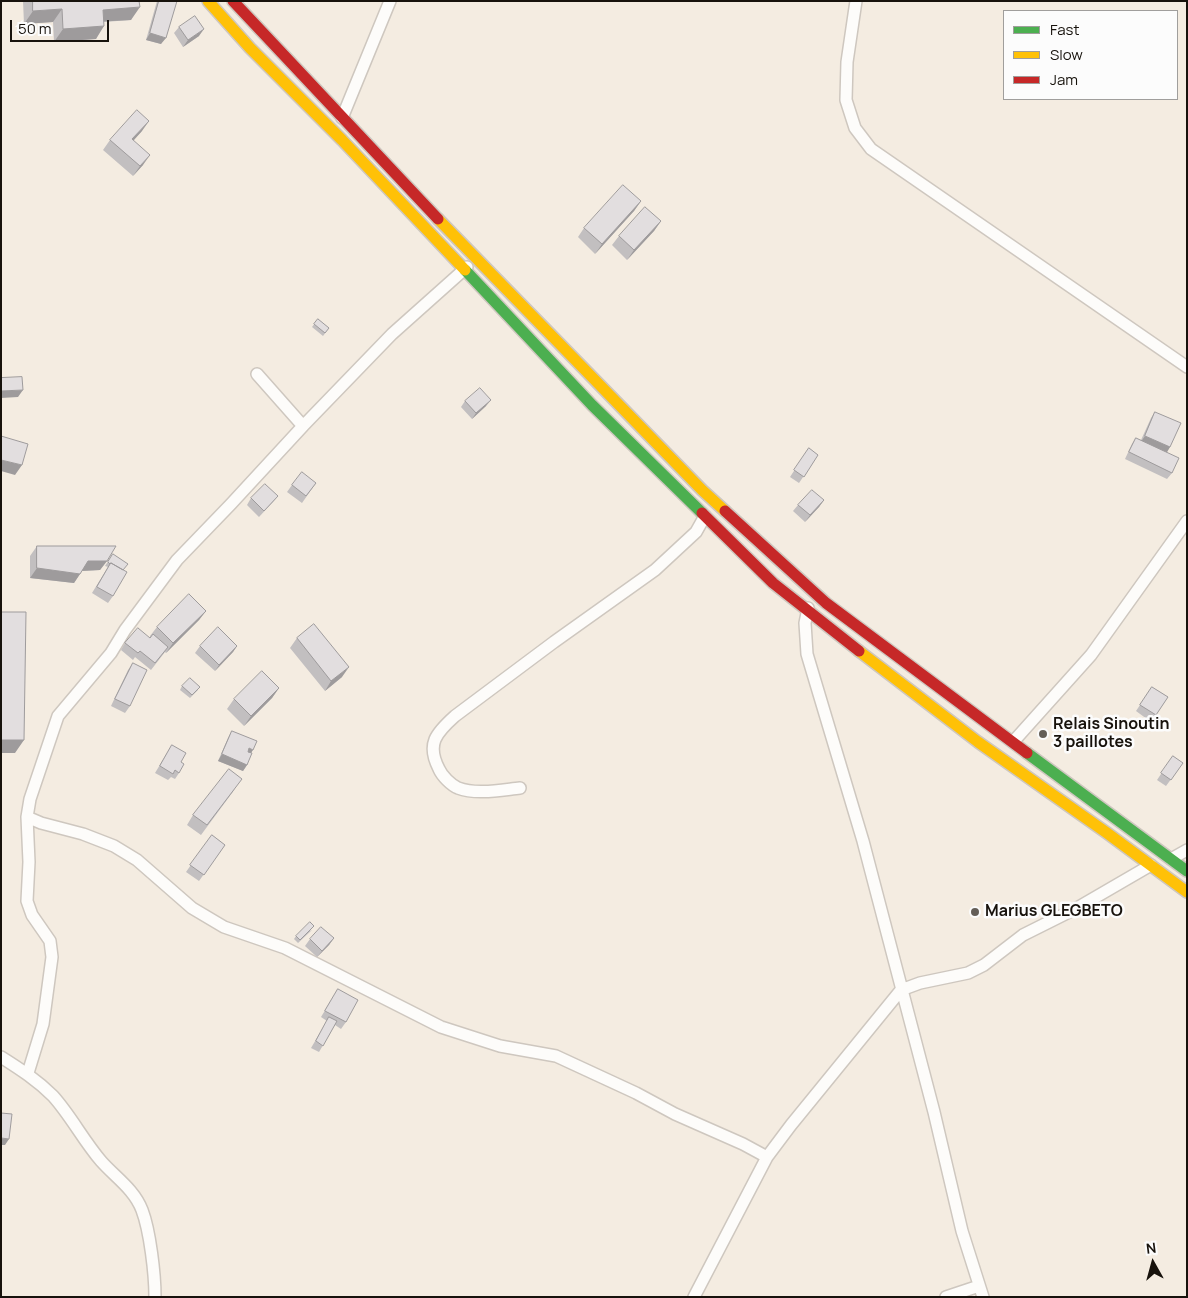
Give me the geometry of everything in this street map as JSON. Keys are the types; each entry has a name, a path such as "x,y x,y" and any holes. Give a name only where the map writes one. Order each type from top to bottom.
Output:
{"highway":[{"path":"208,1 250,48 342,140 592,404 773,583 978,742 1107,832 1187,892"},
{"path":"233,1 476,260 612,396 702,490 816,595 1187,871"},
{"path":"250,48 262,34"}],"street":[{"path":"342,118 390,1"},
{"path":"856,1 847,62 846,100 855,128 871,149 1187,366"},
{"path":"28,1074 43,1024 52,957 50,941 32,915 27,901 29,862 27,818 30,799 58,716 111,653 125,630 177,560 392,334 463,269 476,260"},
{"path":"257,374 303,426"},
{"path":"520,788 481,791 456,787 442,774 434,758 432,748 436,737 443,727 463,711 554,642 655,570 696,532 705,516"},
{"path":"1013,742 1091,654 1187,520"},
{"path":"816,595 807,610 807,654 863,841 934,1112 962,1231 981,1291 946,1297"},
{"path":"27,818 41,824 84,834 114,846 137,860 192,908 224,927 285,948 441,1027 500,1046 556,1056 767,1157"},
{"path":"1171,859 1187,850"},
{"path":"694,1297 767,1157 901,990 920,983 968,973 984,965 1023,935 1078,908 1151,865"},
{"path":"1,1057 28,1074 54,1097 112,1174 130,1188 142,1208 147,1226 155,1297"}],"building":[{"path":"33,1 139,1 140,7 103,10 104,26 63,29 62,9 33,11"},
{"path":"159,1 177,1 166,38 150,33"},
{"path":"195,16 204,29 188,40 179,27"},
{"path":"137,110 149,121 132,139 150,155 140,166 110,140"},
{"path":"623,185 641,201 602,244 584,228"},
{"path":"645,207 661,221 634,250 619,236"},
{"path":"318,319 329,328 325,333 314,324"},
{"path":"22,377 23,390 1,391 1,378"},
{"path":"480,388 491,400 476,413 465,401"},
{"path":"1155,412 1181,423 1170,447 1145,436"},
{"path":"1,436 28,444 22,465 1,460"},
{"path":"1136,438 1179,458 1172,473 1129,452"},
{"path":"809,448 818,455 804,477 794,470"},
{"path":"302,472 316,483 306,496 292,485"},
{"path":"265,484 278,496 264,511 251,498"},
{"path":"812,490 824,500 810,515 798,505"},
{"path":"37,546 116,546 107,561 88,561 80,574 37,568"},
{"path":"113,554 128,564 123,570 108,562"},
{"path":"111,563 127,572 113,596 97,587"},
{"path":"189,594 206,611 173,643 157,627"},
{"path":"1,612 26,612 24,740 1,740"},
{"path":"314,624 349,667 331,681 297,638"},
{"path":"218,627 237,646 219,665 200,646"},
{"path":"138,628 150,638 153,634 168,647 155,663 140,651 138,653 125,643"},
{"path":"133,663 147,670 130,706 115,699"},
{"path":"262,671 279,688 251,716 234,699"},
{"path":"190,678 200,687 192,695 182,686"},
{"path":"1152,687 1168,697 1156,715 1140,705"},
{"path":"232,731 257,741 253,750 249,748 248,752 252,753 247,765 222,754"},
{"path":"172,745 186,753 181,762 184,764 179,773 175,770 173,774 160,766"},
{"path":"1173,756 1183,763 1171,780 1161,773"},
{"path":"229,769 242,779 207,825 193,815"},
{"path":"212,835 225,845 204,875 190,865"},
{"path":"310,922 314,926 300,940 296,936"},
{"path":"321,927 334,938 322,951 310,939"},
{"path":"338,989 358,1000 346,1022 325,1011"},
{"path":"329,1017 337,1021 323,1046 316,1041"},
{"path":"1,1113 12,1114 9,1139 1,1138"}],"traffic: fast":[{"path":"465,270 592,405 702,513"},
{"path":"1027,753 1187,871"}],"traffic: slow":[{"path":"208,1 250,48 342,140 465,270"},
{"path":"438,219 702,490 725,511"},
{"path":"859,651 978,742 1187,892"}],"traffic: jam":[{"path":"233,1 438,219"},
{"path":"725,511 826,603 1027,753"},
{"path":"702,513 773,583 859,651"}],"place":[{"name":"Relais Sinoutin 3 paillotes","path":"1043,734"},
{"name":"Marius GLEGBETO","path":"975,912"}]}
